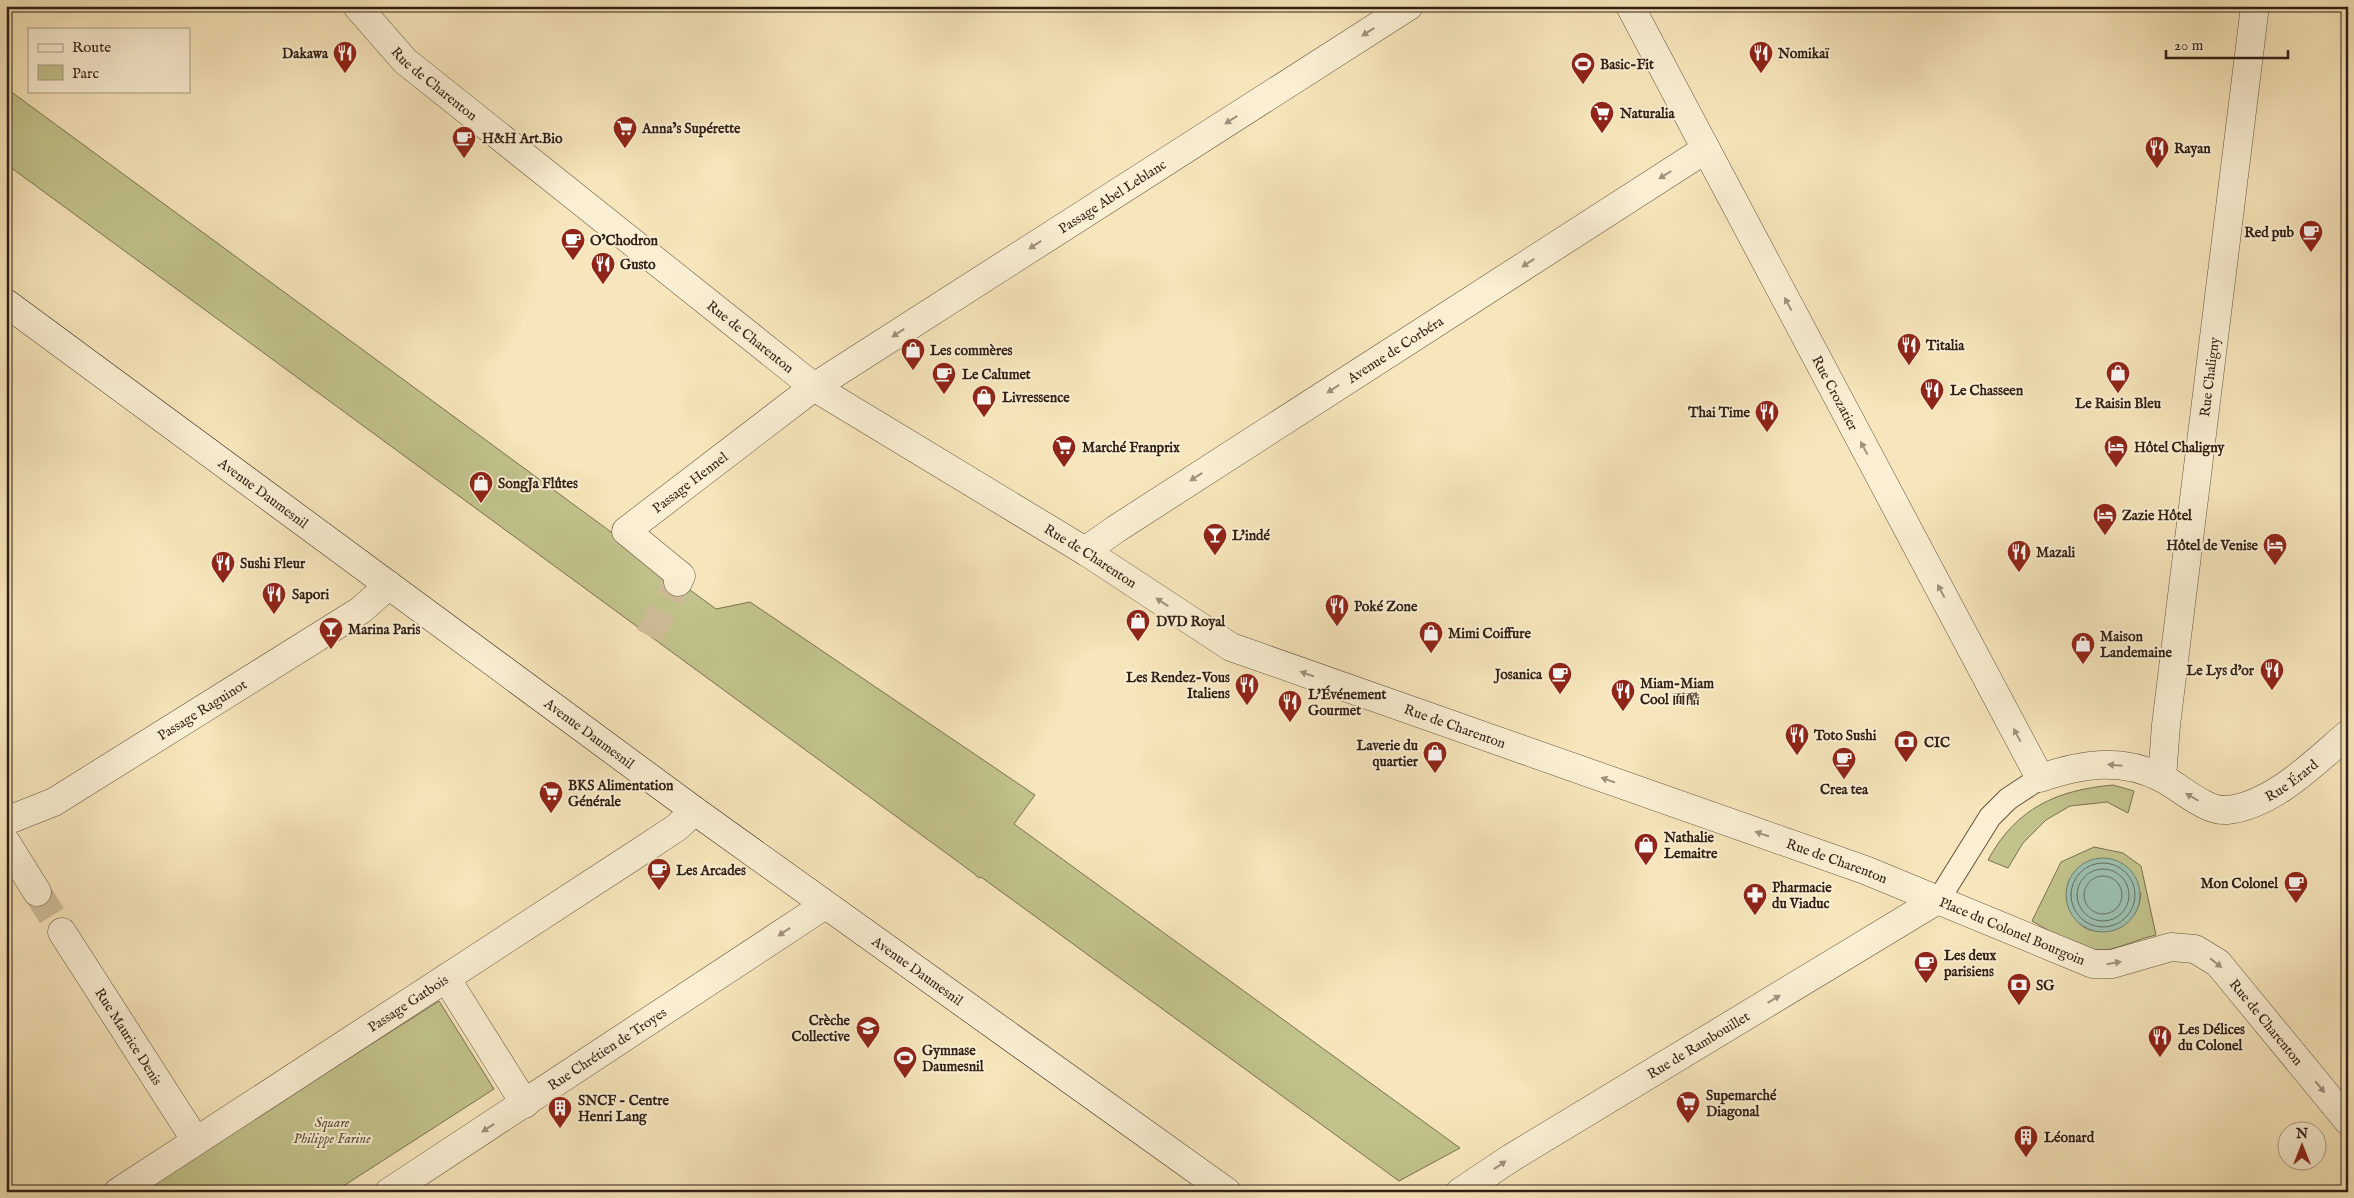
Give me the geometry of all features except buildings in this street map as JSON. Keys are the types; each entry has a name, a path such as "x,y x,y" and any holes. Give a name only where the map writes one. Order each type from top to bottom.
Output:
{"street":[{"name":"Rue de Charenton","path":"358,6 405,61 814,387 1085,551 1230,647 1865,870 1939,899"},
{"name":"Passage Abel Leblanc","path":"814,387 1409,6"},
{"name":"Rue Crozatier","path":"1630,6 2040,778"},
{"name":"Rue Chaligny","path":"2162,778 2166,725 2255,6"},
{"name":"Avenue de Corbéra","path":"1085,551 1116,528 1706,149"},
{"name":"Avenue Daumesnil","path":"6,303 695,811 1227,1192"},
{"name":"Passage Hennel","path":"678,582 681,576 626,530 814,387"},
{"name":"Passage Raguinot","path":"6,821 54,802 361,610 389,585"},
{"name":"Rue Érard","path":"2226,810 2259,801 2290,784 2348,734"},
{"name":"Place du Colonel Bourgoin","path":"2040,778 2073,767 2101,764 2130,767 2162,778 2204,804 2226,810"},
{"name":"Passage Gatbois","path":"118,1192 676,828 695,811"},
{"path":"6,842 37,892"},
{"name":"Place du Colonel Bourgoin","path":"1939,899 2093,964 2112,964 2171,946"},
{"name":"Rue de Rambouillet","path":"1460,1192 1511,1158 1939,899"},
{"name":"Rue Chrétien de Troyes","path":"389,1192 825,905"},
{"name":"Rue Maurice Denis","path":"62,932 196,1141"},
{"name":"Rue de Charenton","path":"2171,946 2195,949 2218,963 2348,1121"},
{"path":"446,978 525,1104"}],"lane":[{"name":"Place du Colonel Bourgoin","path":"1939,899 1990,817 2008,799 2040,778"}],"green space":[{"path":"6,88 716,609 750,602 1035,795 1014,824 1460,1148 1399,1181 981,877 979,878 6,164"},
{"path":"2113,785 2134,791 2128,813 2107,802 2070,806 2046,820 2023,843 2008,868 1988,860 2011,827 2040,805 2056,797 2074,792"},
{"path":"2094,847 2123,853 2141,866 2156,935 2115,948 2093,949 2082,947 2061,938 2032,921 2061,862","holes":["2069,880 2141,893 2140,902 2133,917 2121,927 2106,931 2092,930 2081,925 2076,919 2067,892"]},
{"name":"Square Philippe Farine","path":"439,1001 494,1089 334,1192 139,1192"}],"water":[{"path":"2096,858 2110,858 2124,864 2134,874 2140,888 2140,902 2134,916 2124,926 2110,932 2096,932 2082,926 2072,916 2066,902 2066,888 2072,874 2082,864"}],"tunnel":[{"path":"649,636 678,582"},
{"path":"37,892 62,932"}],"place":[{"name":"Dakawa","path":"345,74"},
{"name":"Nomikaï","path":"1761,74"},
{"name":"Basic-Fit","path":"1583,85"},
{"name":"Naturalia","path":"1602,134"},
{"name":"Anna’s Supérette","path":"625,149"},
{"name":"H&H Art.Bio","path":"464,159"},
{"name":"Rayan","path":"2157,169"},
{"name":"Red pub","path":"2311,253"},
{"name":"O’Chodron","path":"573,261"},
{"name":"Gusto","path":"603,285"},
{"name":"Titalia","path":"1909,366"},
{"name":"Les commères","path":"913,371"},
{"name":"Le Raisin Bleu","path":"2118,394"},
{"name":"Le Calumet","path":"944,395"},
{"name":"Le Chasseen","path":"1932,411"},
{"name":"Livressence","path":"984,418"},
{"name":"Thai Time","path":"1767,433"},
{"name":"Marché Franprix","path":"1064,468"},
{"name":"Hôtel Chaligny","path":"2116,468"},
{"name":"SongJa Flûtes","path":"481,504"},
{"name":"Zazie Hôtel","path":"2105,536"},
{"name":"L'indé","path":"1215,556"},
{"name":"Hôtel de Venise","path":"2275,566"},
{"name":"Mazali","path":"2019,573"},
{"name":"Sushi Fleur","path":"223,584"},
{"name":"Sapori","path":"274,615"},
{"name":"Poké Zone","path":"1337,627"},
{"name":"DVD Royal","path":"1138,642"},
{"name":"Marina Paris","path":"331,650"},
{"name":"Mimi Coiffure","path":"1431,654"},
{"name":"Maison Landemaine","path":"2083,665"},
{"name":"Le Lys d'or","path":"2272,691"},
{"name":"Josanica","path":"1560,695"},
{"name":"Les Rendez-Vous Italiens","path":"1247,706"},
{"name":"Miam-Miam Cool 面酷","path":"1623,712"},
{"name":"L'Événement Gourmet","path":"1290,723"},
{"name":"Toto Sushi","path":"1797,756"},
{"name":"CIC","path":"1906,763"},
{"name":"Laverie du quartier","path":"1435,774"},
{"name":"Crea tea","path":"1844,780"},
{"name":"BKS Alimentation Générale","path":"551,814"},
{"name":"Nathalie Lemaitre","path":"1646,866"},
{"name":"Les Arcades","path":"659,891"},
{"name":"Mon Colonel","path":"2296,904"},
{"name":"Pharmacie du Viaduc","path":"1755,916"},
{"name":"Les deux parisiens","path":"1926,984"},
{"name":"SG","path":"2019,1006"},
{"name":"Crèche Collective","path":"868,1049"},
{"name":"Les Délices du Colonel","path":"2160,1058"},
{"name":"Gymnase Daumesnil","path":"905,1079"},
{"name":"Supemarché Diagonal","path":"1688,1124"},
{"name":"SNCF - Centre Henri Lang","path":"560,1129"},
{"name":"Léonard","path":"2026,1158"}]}
